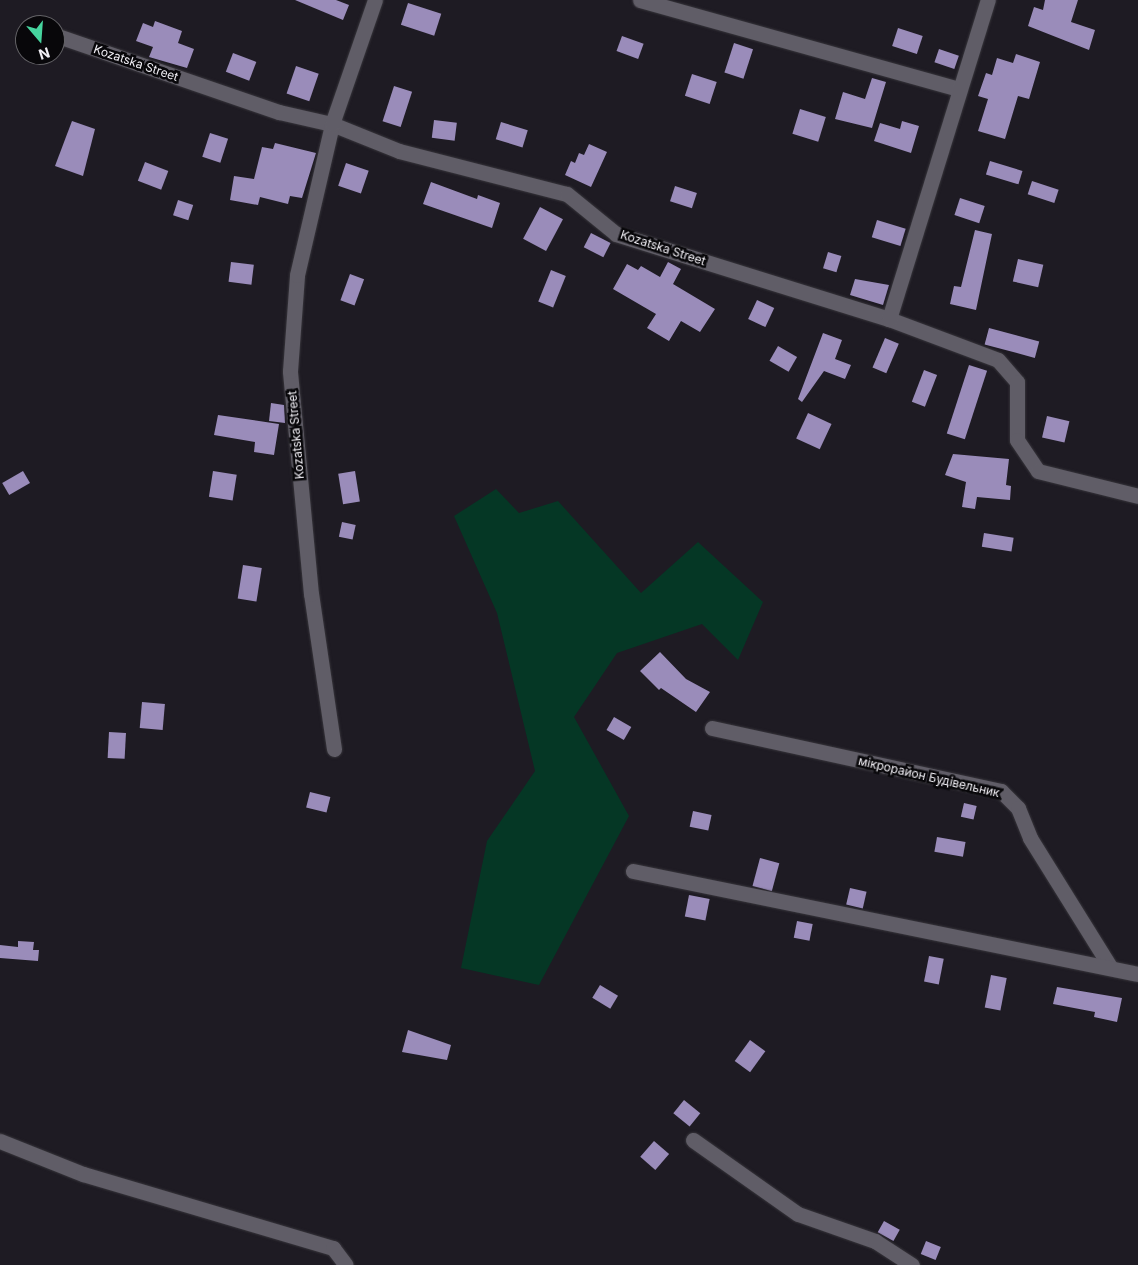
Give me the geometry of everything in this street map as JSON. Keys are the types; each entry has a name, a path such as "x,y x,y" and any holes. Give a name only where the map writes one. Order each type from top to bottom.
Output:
{"street":[{"name":"Kozatska Street","path":"334,749 311,594 290,371 297,275 332,124 376,0"},
{"path":"640,0 958,89"},
{"path":"889,319 958,89 988,0"},
{"name":"Kozatska Street","path":"65,37 279,112 332,124 399,151 567,194 616,234 889,319 998,360 1018,382 1017,440 1038,471 1138,496"},
{"name":"мікрорайон Будівельник","path":"712,728 1001,791 1018,808 1030,838 1111,968"},
{"path":"633,871 1138,974"},
{"path":"693,1140 798,1214 874,1241 912,1265"},
{"path":"0,1141 83,1174 332,1248 346,1265"}],"green space":[{"path":"496,489 519,513 558,501 641,593 698,542 763,602 738,660 702,624 617,653 574,717 629,816 539,985 461,968 487,841 535,771 497,613 454,516"}],"building":[{"path":"295,0 336,0 349,5 343,20"},
{"path":"1045,0 1078,0 1071,22 1095,30 1089,50 1028,26 1034,7 1043,10"},
{"path":"408,3 441,14 434,36 401,25"},
{"path":"155,21 182,31 178,43 194,49 187,68 149,57 153,47 136,41 143,23 153,27"},
{"path":"898,28 923,36 917,54 892,46"},
{"path":"622,36 644,44 638,59 617,51"},
{"path":"734,43 753,49 743,79 724,72"},
{"path":"939,49 959,56 954,69 934,62"},
{"path":"233,53 256,62 249,81 226,72"},
{"path":"1016,54 1040,62 1029,99 1018,96 1005,139 978,131 988,99 978,96 986,73 992,75 997,58 1013,63"},
{"path":"296,66 319,74 309,101 287,93"},
{"path":"692,74 717,82 710,104 685,96"},
{"path":"872,78 886,82 872,128 835,119 843,92 865,99"},
{"path":"394,86 412,92 401,127 383,121"},
{"path":"800,109 826,117 818,142 792,134"},
{"path":"434,120 457,123 455,141 432,138"},
{"path":"72,121 95,129 83,176 55,166"},
{"path":"902,121 919,126 911,153 874,141 880,123 900,129"},
{"path":"501,122 528,130 523,147 496,139"},
{"path":"210,133 228,139 220,163 202,157"},
{"path":"275,143 316,153 302,198 290,196 288,204 260,197 258,205 230,200 234,176 254,179 262,147 273,149"},
{"path":"589,144 607,152 591,187 565,175 571,161 575,163 579,153 584,155"},
{"path":"990,161 1023,171 1018,184 986,174"},
{"path":"145,162 168,171 161,190 138,181"},
{"path":"346,163 369,171 361,194 338,186"},
{"path":"1032,181 1059,190 1054,203 1028,194"},
{"path":"431,182 477,199 478,195 500,203 492,228 423,204"},
{"path":"675,186 697,193 692,208 670,201"},
{"path":"960,198 985,206 979,223 954,215"},
{"path":"178,200 193,205 188,220 173,215"},
{"path":"540,207 563,219 546,251 523,239"},
{"path":"877,220 906,229 900,246 872,237"},
{"path":"975,230 992,234 976,310 950,304 954,286 961,287"},
{"path":"591,233 611,243 603,257 584,247"},
{"path":"828,252 841,256 836,272 823,268"},
{"path":"1018,259 1043,265 1038,287 1013,281"},
{"path":"231,262 254,265 251,285 229,282"},
{"path":"668,262 681,269 673,284 715,309 700,332 681,321 669,341 647,328 656,314 613,289 627,264 638,270 641,266 660,277"},
{"path":"551,270 566,276 553,308 538,302"},
{"path":"350,274 364,279 355,305 340,300"},
{"path":"855,279 889,285 883,305 850,295"},
{"path":"757,300 774,308 765,327 748,319"},
{"path":"989,328 1039,341 1035,358 985,344"},
{"path":"823,333 842,340 835,359 851,365 845,379 824,371 802,402 798,399"},
{"path":"885,338 899,344 886,373 872,367"},
{"path":"778,346 797,357 789,372 770,361"},
{"path":"969,365 987,371 965,439 947,433"},
{"path":"924,370 937,375 925,407 912,402"},
{"path":"271,403 284,405 285,423 269,421"},
{"path":"808,413 832,424 820,449 796,438"},
{"path":"218,415 279,424 274,455 254,452 255,442 214,435"},
{"path":"1047,416 1069,421 1064,443 1042,437"},
{"path":"953,454 1009,459 1006,485 1011,486 1010,500 977,497 975,509 962,507 966,482 945,475"},
{"path":"23,471 30,483 9,495 2,483"},
{"path":"213,471 237,475 233,500 209,497"},
{"path":"355,471 360,502 343,504 338,474"},
{"path":"342,522 356,525 353,540 339,537"},
{"path":"984,533 1014,538 1011,552 982,547"},
{"path":"243,565 262,568 256,602 238,599"},
{"path":"660,652 686,679 710,692 696,712 661,688 659,690 640,671"},
{"path":"142,702 165,704 163,730 140,728"},
{"path":"614,717 631,727 624,740 606,730"},
{"path":"109,732 126,733 125,759 108,758"},
{"path":"310,792 330,797 327,813 306,808"},
{"path":"964,803 977,806 974,820 961,817"},
{"path":"693,811 712,815 708,831 690,827"},
{"path":"937,837 966,842 963,857 934,852"},
{"path":"760,858 779,863 772,891 752,886"},
{"path":"850,888 867,892 863,908 846,905"},
{"path":"689,895 710,899 705,921 685,917"},
{"path":"797,921 813,924 809,941 794,938"},
{"path":"18,941 34,942 33,950 39,950 38,961 0,958 0,945 18,947"},
{"path":"929,956 944,959 939,984 924,982"},
{"path":"991,975 1007,978 1000,1010 985,1007"},
{"path":"600,985 618,996 610,1009 592,998"},
{"path":"1057,987 1122,998 1117,1022 1094,1017 1095,1012 1053,1004"},
{"path":"408,1030 451,1045 447,1060 402,1052"},
{"path":"750,1040 765,1051 750,1072 735,1061"},
{"path":"684,1100 700,1113 690,1126 673,1113"},
{"path":"654,1141 669,1154 655,1170 640,1157"},
{"path":"884,1221 900,1230 893,1241 878,1232"},
{"path":"926,1241 941,1247 936,1260 921,1254"}]}
